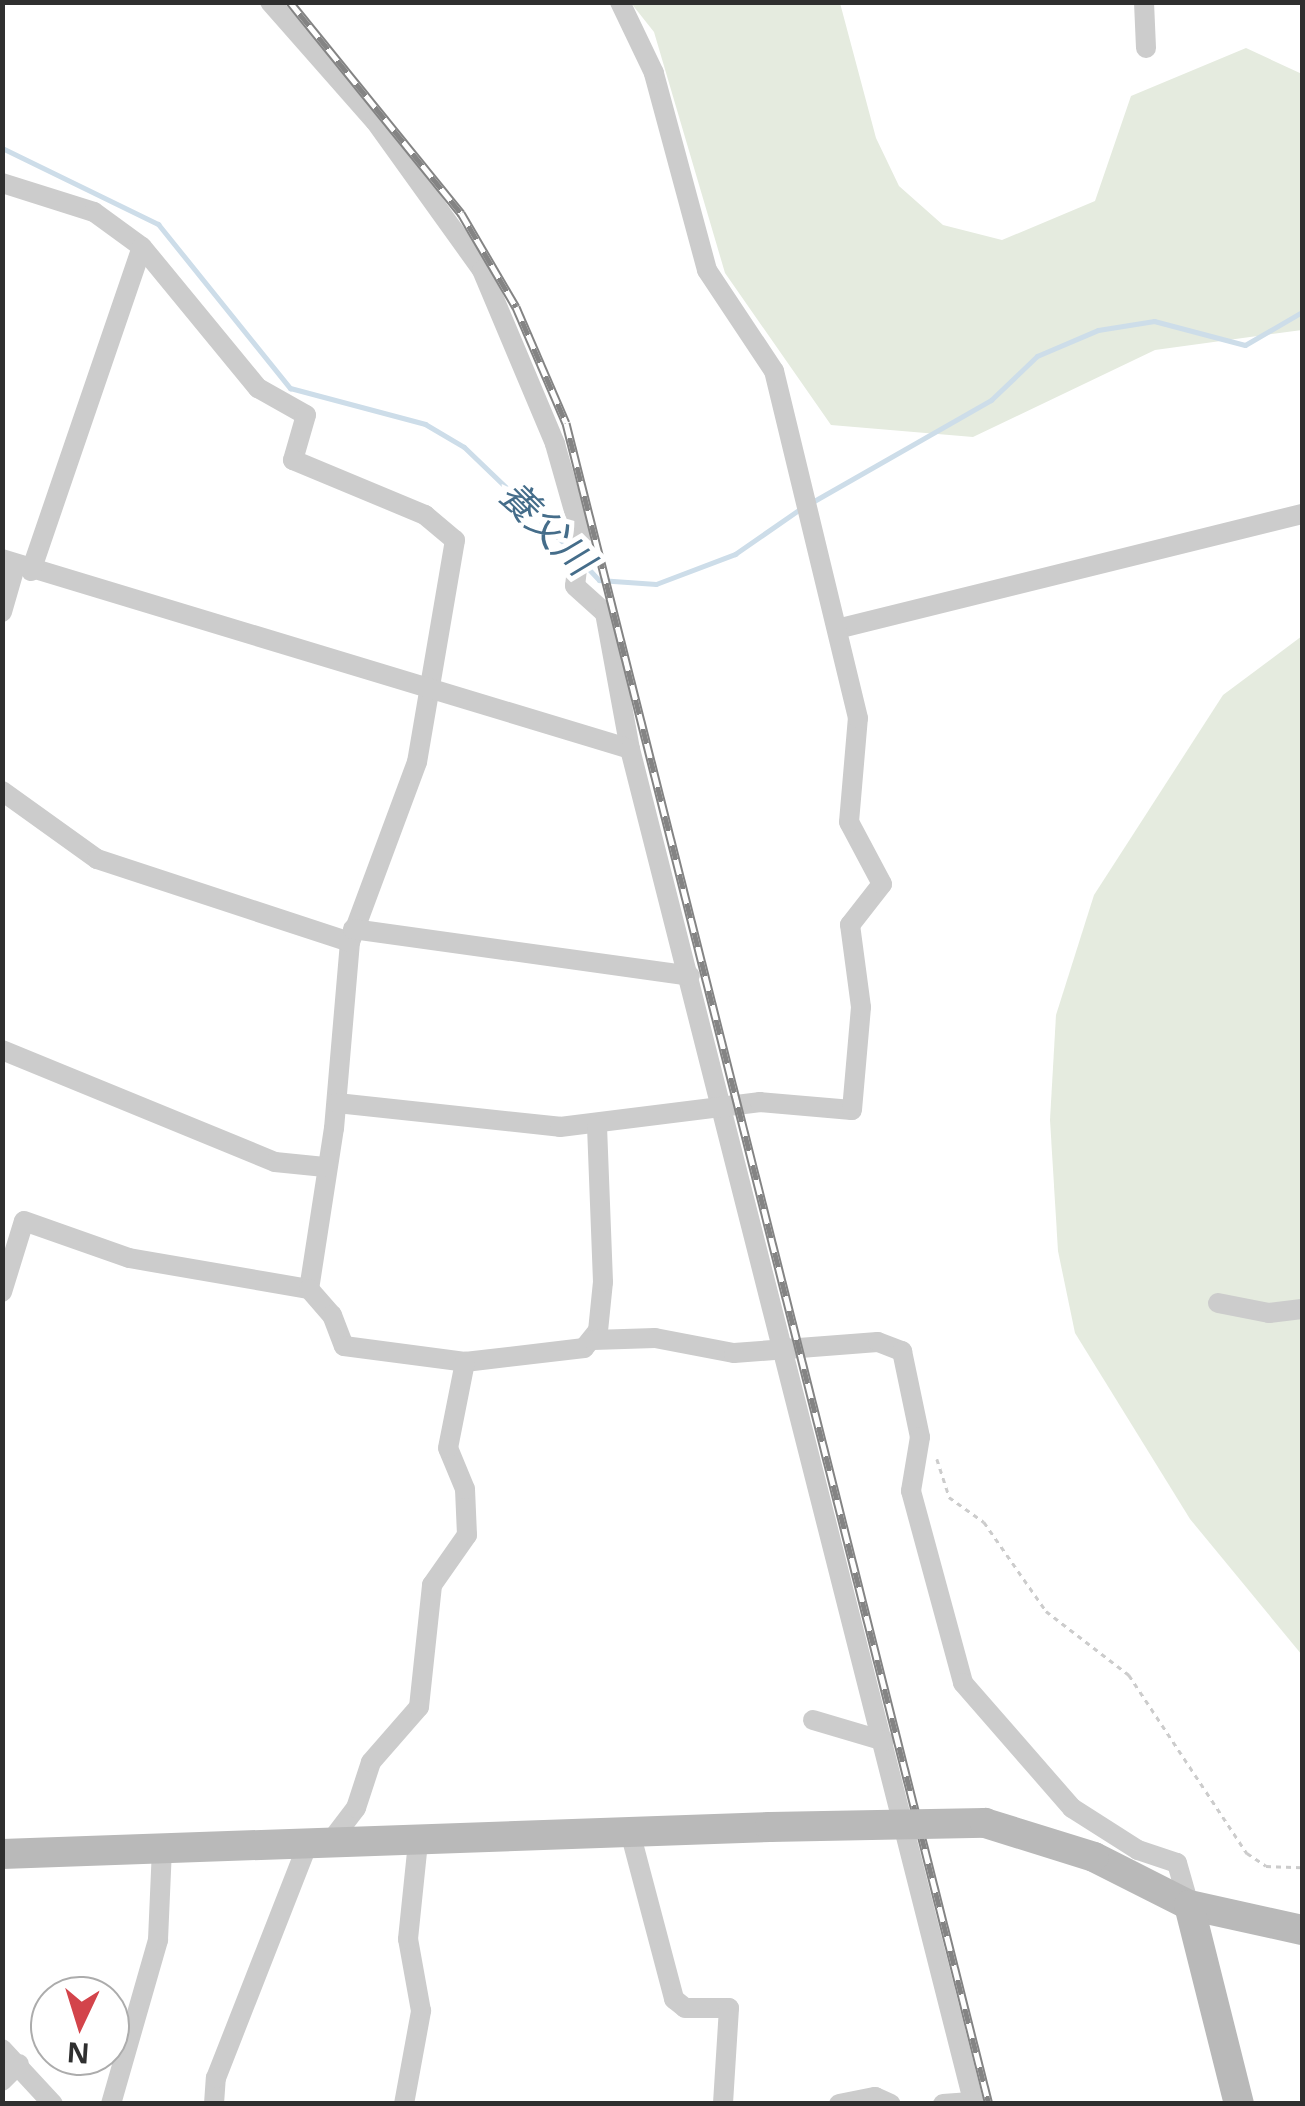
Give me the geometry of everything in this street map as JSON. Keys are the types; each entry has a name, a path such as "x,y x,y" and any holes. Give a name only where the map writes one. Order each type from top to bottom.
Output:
{"street":[{"path":"270,2 375,121 482,270 554,444 580,544 575,586 604,613 630,749 786,1348 974,2103 943,2104"},
{"path":"337,1103 596,1125 624,1114 724,1109 760,1102 852,1110 862,1006 850,926 882,884 848,822 861,738 774,372 707,270 654,72 620,2"},
{"path":"1144,2 1146,48"},
{"path":"2,183 94,212 142,246 258,388 306,414 293,460 425,516 455,540 417,762 351,936 337,1103 309,1290"},
{"path":"2,612 16,566 142,246"},
{"path":"836,629 1302,514"},
{"path":"16,566 630,749"},
{"path":"2,791 97,859 351,936 690,976"},
{"path":"2,1050 275,1162 325,1168"},
{"path":"593,1340 602,1282 596,1125"},
{"path":"2,1292 24,1220 129,1258 309,1290 332,1315 344,1346 464,1362 516,1360 593,1340 655,1338 734,1353 878,1342 902,1351 920,1436 911,1491 963,1683 1072,1808 1138,1850 1178,1863 1239,2104"},
{"path":"1218,1303 1269,1313 1302,1309"},
{"path":"214,2104 216,2078 316,1847 356,1808 371,1762 419,1707 432,1585 467,1535 464,1489 448,1448 464,1362"},
{"path":"813,1720 884,1741"},
{"path":"2,1854 985,1823 1094,1857 1189,1905 1302,1930"},
{"path":"630,1832 674,1998 685,2008 729,2008 723,2104"},
{"path":"404,2104 421,2011 408,1939 418,1843"},
{"path":"112,2104 158,1940 162,1850"},
{"path":"2,2081 11,2056 54,2104"},
{"path":"839,2104 876,2097 892,2104"}],"path":[{"path":"934,1442 950,1497 984,1522 1046,1611 1129,1674 1246,1853 1266,1866 1302,1867"}],"shaded area":[{"path":"631,3 840,3 876,138 899,186 943,225 1002,240 1095,201 1131,96 1246,48 1302,74 1302,330 1155,350 973,437 831,425 725,273 654,32"},
{"path":"1302,636 1302,1655 1190,1519 1075,1333 1058,1251 1050,1120 1056,1015 1094,895 1223,695"}],"waterway":[{"name":"養父川","path":"2,148 158,224 290,388 425,424 464,447 573,552"},
{"name":"養父川","path":"814,501 991,400 1037,356 1098,330 1154,321 1245,345 1302,312"},
{"name":"養父川","path":"584,564 599,580 656,584 735,554 800,509"}],"railway":[{"path":"290,2 461,213 516,307 566,423 989,2104"}]}
